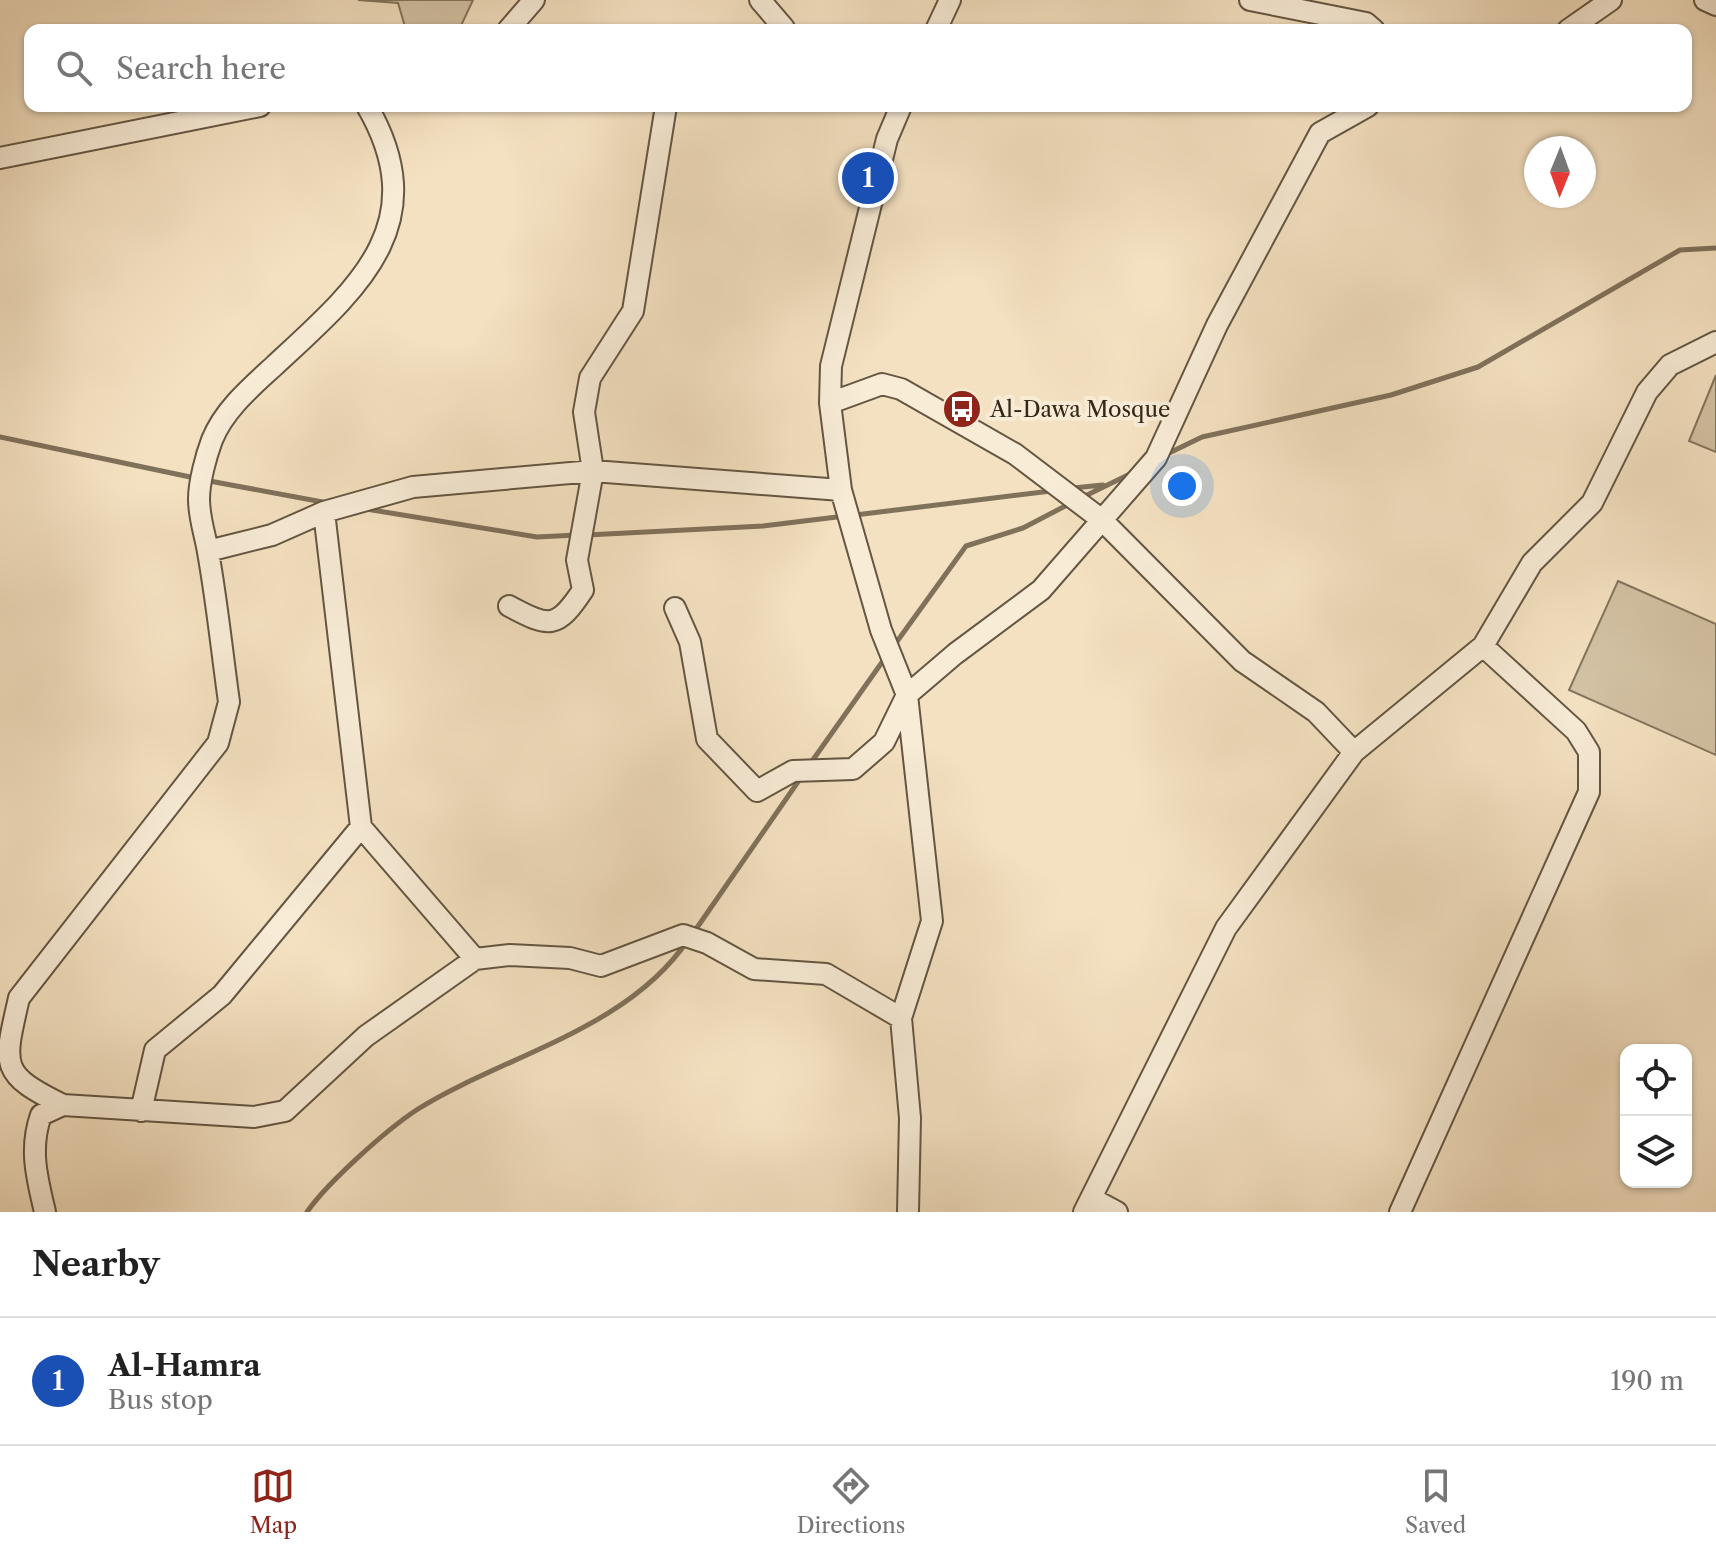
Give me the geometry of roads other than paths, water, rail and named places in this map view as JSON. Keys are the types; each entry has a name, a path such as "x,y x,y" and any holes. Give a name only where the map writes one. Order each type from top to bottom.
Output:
{"street":[{"path":"513,24 534,0"},
{"path":"760,0 781,24"},
{"path":"939,24 950,0"},
{"path":"1250,0 1367,24"},
{"path":"1577,24 1611,0"},
{"path":"1705,0 1716,5"},
{"path":"0,158 230,112"},
{"path":"370,112 382,132 391,170 391,208 383,242 369,270 345,300 244,394 213,440 199,494 200,518 208,551 229,702 222,734 19,998 9,1040 9,1064 16,1081 63,1105 254,1117 285,1111 366,1036 475,959 525,955 570,958 601,966 683,935 707,943 754,969 826,974 901,1018"},
{"path":"509,606 534,619 550,621 565,617 583,590 577,560 593,471 584,412 590,378 633,311 665,112"},
{"path":"898,112 887,139 834,351 830,403 841,490 881,630 907,695 932,921 901,1018 910,1118 908,1212"},
{"path":"675,608 690,642 707,739 757,791 793,771 853,769 884,742 907,695 955,654 1041,590 1156,458 1217,325 1320,133 1357,112"},
{"path":"1117,1212 1087,1205 1226,928 1354,752 1483,646 1532,563 1592,503 1647,392 1670,365 1716,342"},
{"path":"830,403 882,384 901,389 1015,454 1102,520 1242,661 1316,712 1354,752"},
{"path":"208,551 272,535 324,512 413,487 593,471 841,490"},
{"path":"324,512 361,827 475,959"},
{"path":"1400,1212 1589,792 1589,752 1576,731 1483,646"},
{"path":"141,1111 155,1050 222,995 361,827"},
{"path":"45,1212 34,1165 34,1136 41,1115 63,1105"}],"waterway":[{"path":"1165,455 1202,437 1391,395 1478,367 1680,250 1716,248"},
{"path":"0,437 195,478"},
{"path":"1083,497 1132,473"},
{"path":"204,480 328,503"},
{"path":"1073,488 1103,485"},
{"path":"855,515 1051,491"},
{"path":"893,647 966,546 1023,528 1071,503"},
{"path":"366,509 537,537 577,535"},
{"path":"587,535 763,526 845,516"},
{"path":"810,764 885,658"},
{"path":"694,932 802,776"},
{"path":"307,1212 343,1172 405,1118 452,1090 599,1019 632,997 662,971 688,940"}],"place":[{"name":"Al-Hamra","path":"868,178"},
{"name":"Al-Dawa Mosque","path":"962,409"}]}
